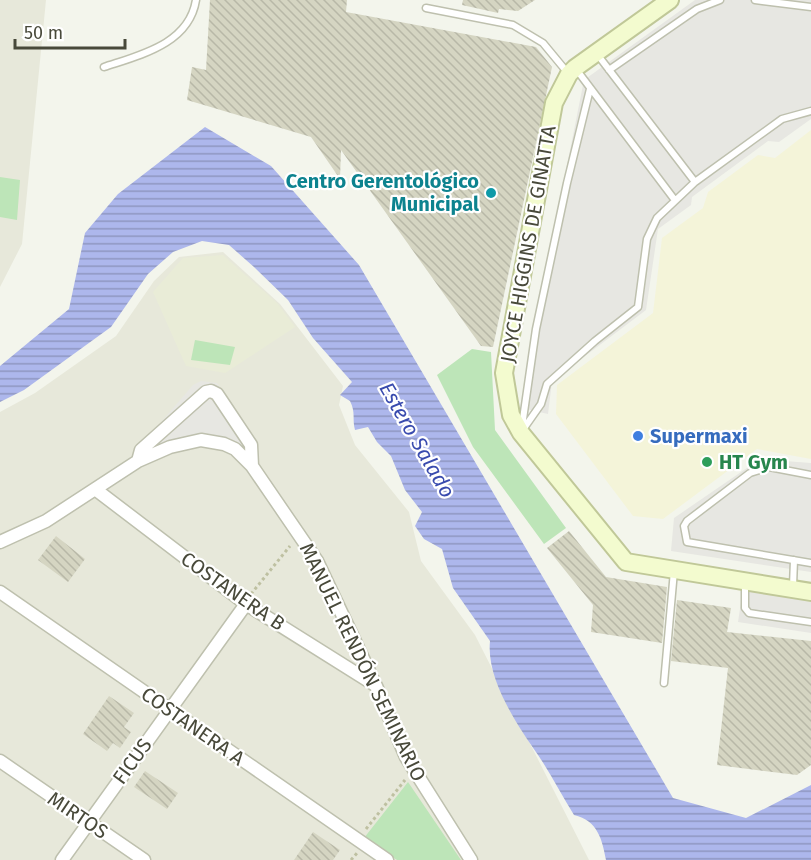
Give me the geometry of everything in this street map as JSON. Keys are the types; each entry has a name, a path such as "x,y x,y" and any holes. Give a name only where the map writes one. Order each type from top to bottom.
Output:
{"street":[{"name":"JOYCE HIGGINS DE GINATTA","path":"659,4 572,71 554,103 504,373 511,416 521,433 626,562 811,592"},
{"path":"138,461 141,450 206,392 211,391 217,394 251,445 252,466"},
{"name":"MANUEL RENDÓN SEMINARIO","path":"0,542 46,521 138,461 170,447 201,440 224,444 236,449 252,466 300,534 323,572 414,770 471,860"},
{"name":"COSTANERA B","path":"95,489 246,604 376,686"},
{"name":"COSTANERA A","path":"0,592 387,860"},
{"name":"FICUS","path":"62,860 246,604"},
{"name":"MIRTOS","path":"0,761 6,769 144,860"}],"lane":[{"path":"104,67 154,50 175,37 195,9 196,0"},
{"path":"609,70 698,9 720,0"},
{"path":"755,0 811,8"},
{"path":"426,8 513,26 543,43 591,89 674,199"},
{"path":"595,52 695,182"},
{"path":"521,433 529,396 536,329 572,159 591,89"},
{"path":"521,433 541,404 548,384 595,340 638,307 647,239 657,218 674,199 782,119 811,111"},
{"path":"811,475 769,467 750,473 687,521 684,526 687,542 811,563"},
{"path":"792,589 794,560"},
{"path":"663,683 674,570"},
{"path":"745,583 745,608 749,613 811,622"}],"path":[{"path":"246,604 249,597 300,534"},
{"path":"358,840 414,770"}],"shaded area":[{"path":"0,0 46,0 22,244 0,287"},
{"path":"695,0 811,0 811,119 779,142 768,141 692,197 691,205 658,229 646,310 552,381 548,414 526,409 528,361 584,80"},
{"path":"811,130 811,459 757,449 663,519 633,516 556,414 557,385 653,313 662,238 703,208 708,192 758,155 775,158"},
{"path":"223,252 280,304 343,386 339,405 355,445 409,512 421,561 475,635 589,860 0,860 0,412 35,393 116,336 154,281 179,257"},
{"path":"223,255 278,304 295,327 225,373 186,366 153,292 183,258"},
{"path":"201,381 217,383 254,438 235,451 210,442 153,455 144,442 193,385"},
{"path":"760,459 811,463 811,572 671,551 674,518"},
{"path":"743,589 811,599 811,633 738,622"}],"green space":[{"path":"0,177 20,180 17,220 0,217"},
{"path":"195,340 235,347 230,365 191,360"},
{"path":"472,349 491,352 495,430 566,528 544,544 473,447 437,375"},
{"path":"408,782 461,860 397,860 364,838"}],"water":[{"name":"Estero Salado","path":"205,127 271,166 359,265 673,798 746,818 811,785 811,860 606,860 598,832 589,822 574,815 505,701 493,671 490,641 453,588 442,549 424,539 415,526 422,512 405,490 391,456 377,442 368,427 355,430 350,401 340,395 352,382 313,338 288,300 229,245 202,241 173,252 148,274 111,327 24,390 0,402 0,366 69,309 85,233 118,194"}],"building":[{"path":"210,0 347,0 346,12 536,47 552,67 493,347 481,346 341,150 340,179 311,137 187,100 192,67 206,70"},
{"path":"463,0 535,0 518,11 499,9 498,13 462,5"},
{"path":"569,531 606,577 667,587 662,643 591,632 593,605 547,548"},
{"path":"56,536 85,559 68,582 38,560"},
{"path":"677,600 731,608 727,632 811,641 811,765 797,775 717,765 728,668 671,661"},
{"path":"109,696 134,713 124,727 131,732 120,748 113,743 107,751 83,734"},
{"path":"145,771 178,793 167,809 134,787"},
{"path":"313,832 340,850 333,860 294,860"}],"place":[{"name":"Centro Gerentológico Municipal","path":"491,193"},
{"name":"Supermaxi","path":"638,436"},
{"name":"HT Gym","path":"707,462"}]}
